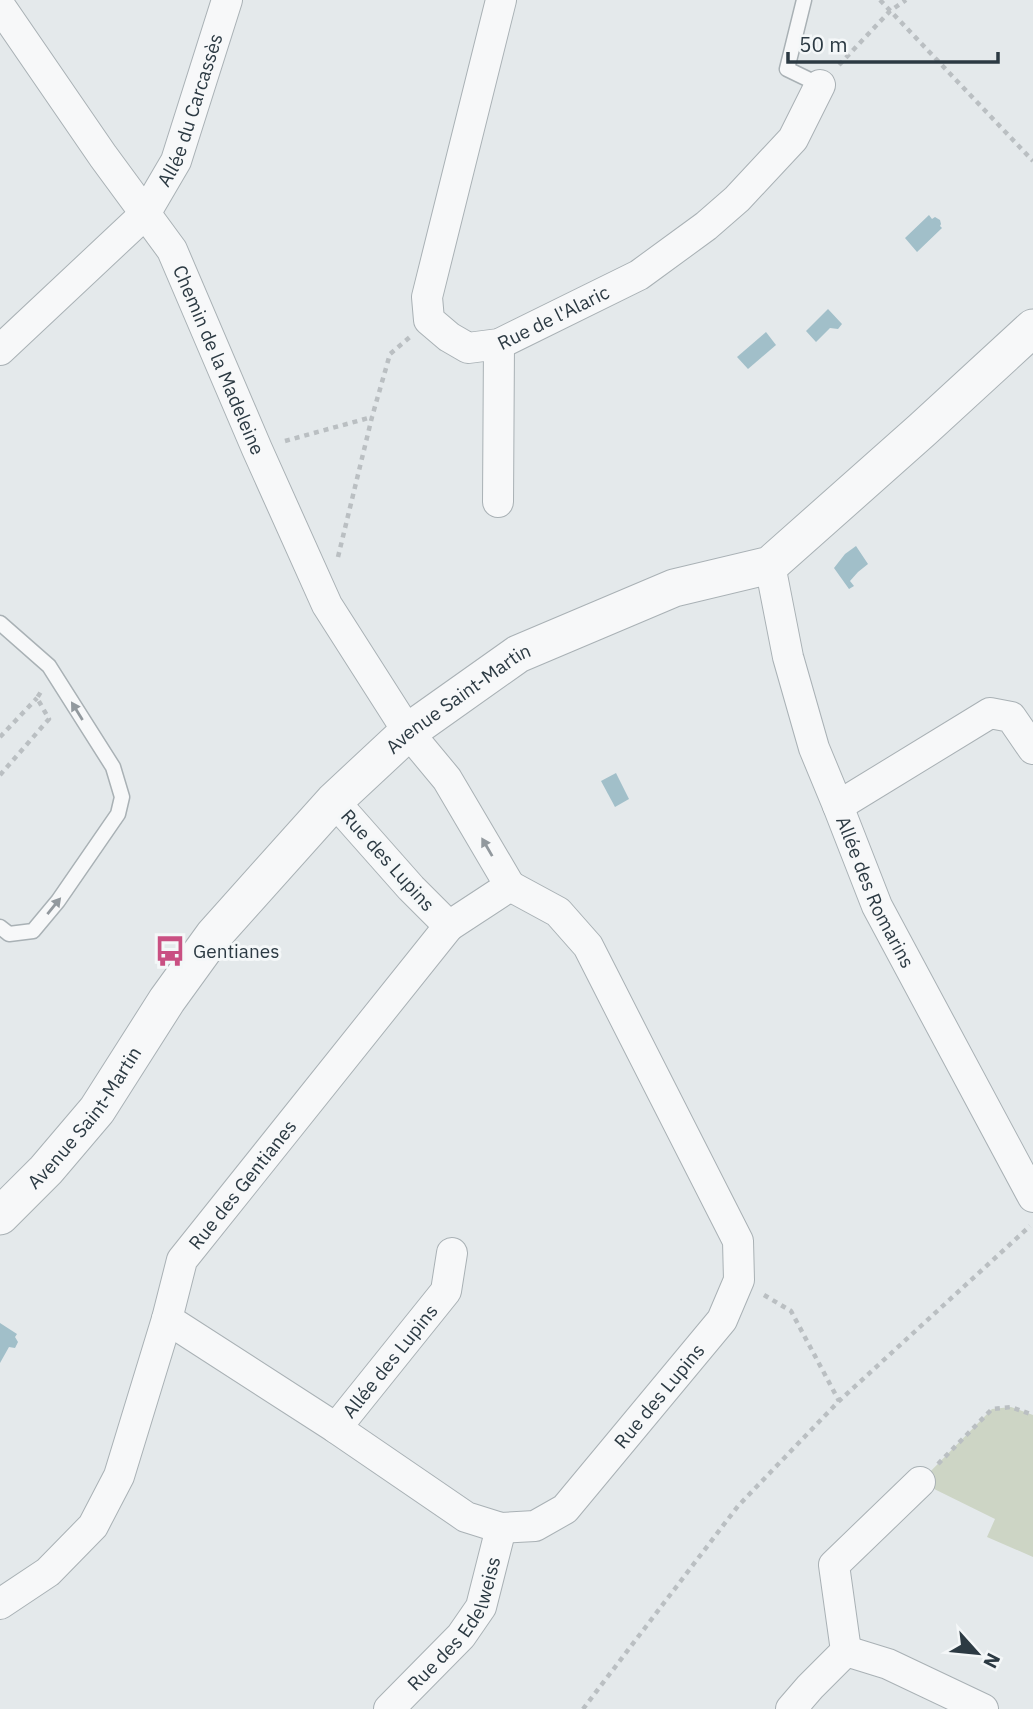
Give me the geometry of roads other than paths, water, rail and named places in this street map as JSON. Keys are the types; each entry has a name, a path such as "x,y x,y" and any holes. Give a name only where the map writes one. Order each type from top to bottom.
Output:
{"street":[{"name":"Allée du Carcassès","path":"0,350 145,214 176,161 227,0"},
{"name":"Rue de l'Alaric","path":"501,0 426,297 429,320 449,337 468,348 499,344 639,275 706,226 737,199 793,139 820,85"},
{"name":"Chemin de la Madeleine","path":"0,6 103,156 172,250 327,605 408,732"},
{"name":"Avenue Saint-Martin","path":"0,1216 46,1170 97,1110 167,1000 214,935 334,801 408,732 518,654 674,588 770,565 1032,333"},
{"path":"498,502 499,344"},
{"name":"Allée des Romarins","path":"770,565 788,657 814,748 877,906 1033,1197"},
{"path":"838,806 990,713 1011,717 1033,750"},
{"path":"408,732 447,779 510,886"},
{"name":"Rue des Lupins","path":"167,1319 336,1428 466,1517 501,1528 535,1526 565,1509 722,1320 739,1280 738,1241 588,946 558,912 510,886 449,926 411,888 334,801"},
{"name":"Rue des Gentianes","path":"0,1604 48,1572 93,1526 119,1476 182,1261 449,926"},
{"name":"Allée des Lupins","path":"336,1428 446,1291 452,1253"},
{"path":"846,1651 834,1565 920,1482"},
{"name":"Rue des Edelweiss","path":"389,1709 461,1636 481,1606 501,1528"},
{"path":"790,1709 846,1651"},
{"path":"846,1651 888,1664 983,1709"}],"lane":[{"path":"804,0 787,69 820,85"},
{"path":"0,623 49,666 113,767 122,797 118,814 58,901 33,931 9,934 0,927"}],"water":[{"path":"929,215 932,219 935,217 940,220 942,228 917,252 905,238"},
{"path":"828,309 842,324 838,329 830,328 816,342 806,331"},
{"path":"766,332 776,345 748,369 737,357"},
{"path":"856,546 868,564 850,581 854,586 849,589 834,568 845,554"},
{"path":"616,773 629,799 615,807 601,781"},
{"path":"0,1323 17,1334 15,1337 18,1342 15,1348 9,1347 0,1363"}],"place":[{"name":"Gentianes","path":"170,951"}]}
